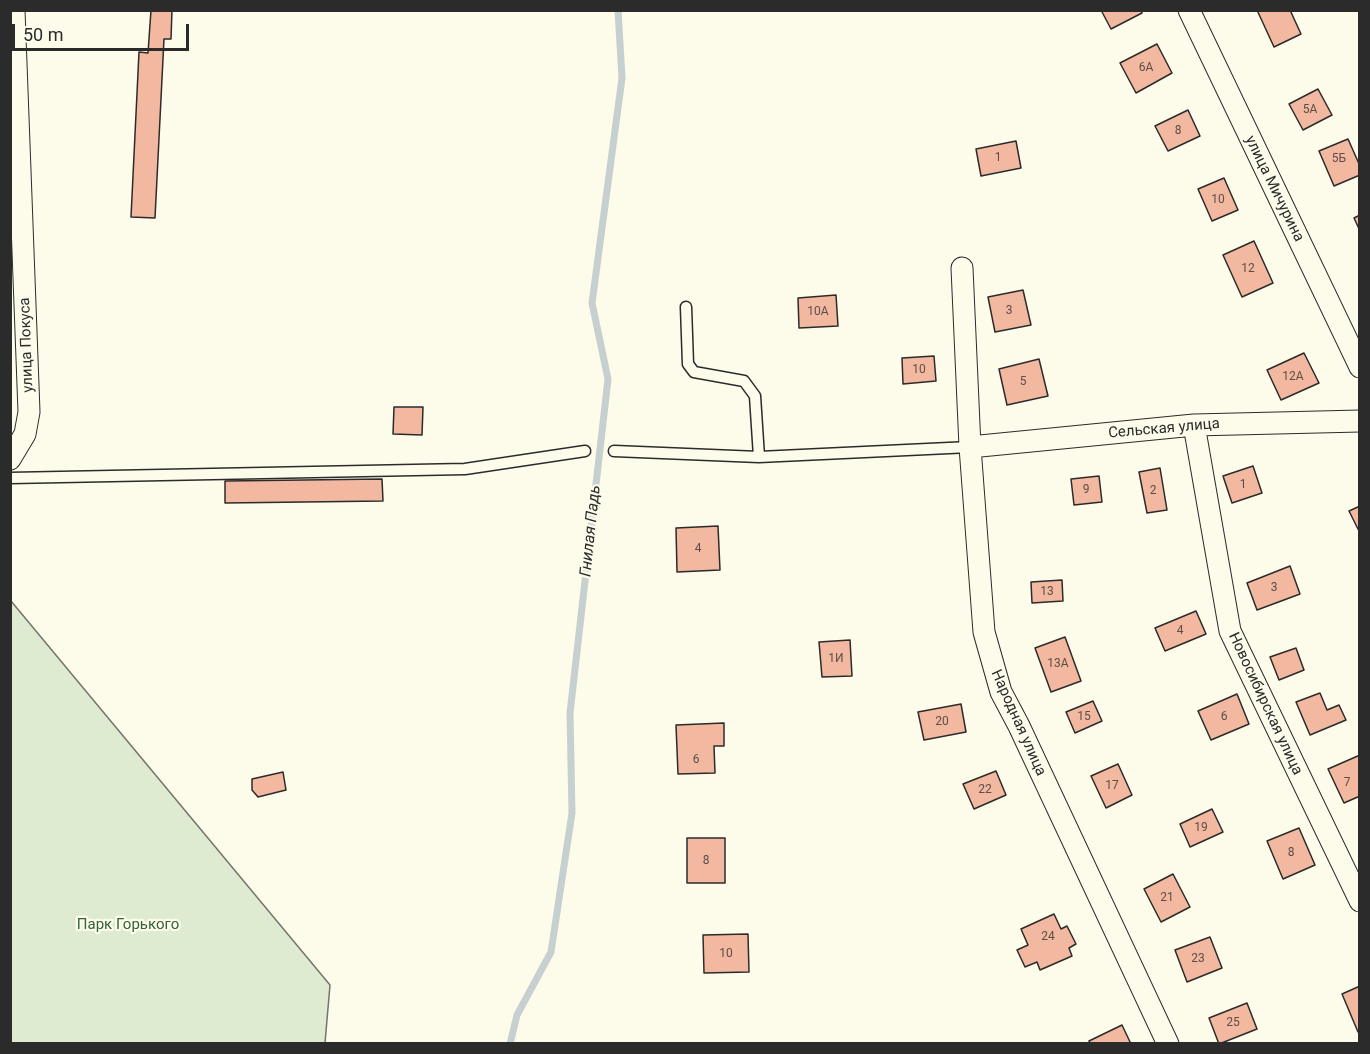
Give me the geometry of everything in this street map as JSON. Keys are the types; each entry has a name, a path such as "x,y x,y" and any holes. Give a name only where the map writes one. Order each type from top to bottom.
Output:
{"street":[{"name":"улица Покуса","path":"10,459 25,434 29,412 17,270 14,10"},
{"name":"улица Мичурина","path":"1189,10 1359,367"},
{"name":"Народная улица","path":"962,268 970,447 984,632 993,669 1000,692 1024,736 1168,1044"},
{"name":"Сельская улица","path":"970,447 1194,425 1359,421"},
{"name":"Новосибирская улица","path":"1194,425 1230,631 1359,901"}],"lane":[{"path":"686,307 688,364 694,372 744,381 755,396 759,457"},
{"path":"614,451 759,457 970,447"},
{"path":"10,478 465,469 585,451"}],"green space":[{"name":"Парк Горького","path":"11,601 330,985 325,1043 11,1043"}],"building":[{"path":"151,10 172,10 171,39 164,39 155,218 131,217 139,52 148,53"},
{"path":"1101,10 1141,10 1142,13 1111,29"},
{"path":"1257,10 1290,10 1301,34 1274,47"},
{"path":"1157,44 1172,73 1136,93 1120,63"},
{"path":"1318,89 1332,115 1303,130 1289,104"},
{"path":"1188,110 1200,136 1168,151 1155,126"},
{"path":"1348,139 1360,166 1360,175 1334,186 1319,151"},
{"path":"1016,141 1021,168 981,176 976,149"},
{"path":"1224,178 1238,210 1212,221 1198,189"},
{"path":"1360,215 1360,231 1354,218"},
{"path":"1254,241 1273,283 1242,297 1223,255"},
{"path":"1023,290 1031,325 995,332 988,297"},
{"path":"836,295 838,326 799,328 798,298"},
{"path":"1304,353 1319,383 1281,400 1267,370"},
{"path":"934,356 936,381 903,384 902,358"},
{"path":"1039,359 1048,396 1007,405 999,369"},
{"path":"394,407 423,407 422,435 393,434"},
{"path":"1253,466 1262,493 1232,503 1223,476"},
{"path":"1160,468 1167,510 1147,513 1139,472"},
{"path":"1099,476 1102,502 1074,505 1071,479"},
{"path":"382,479 383,501 225,503 225,481"},
{"path":"1360,506 1360,533 1349,511"},
{"path":"718,526 720,570 677,572 676,528"},
{"path":"1290,566 1300,594 1257,610 1247,583"},
{"path":"1062,580 1063,601 1032,603 1031,582"},
{"path":"1196,611 1206,634 1165,651 1155,628"},
{"path":"1065,637 1081,681 1051,692 1035,648"},
{"path":"850,640 852,676 822,677 819,642"},
{"path":"1296,648 1304,670 1279,680 1270,657"},
{"path":"1320,693 1327,710 1339,705 1346,720 1310,735 1296,702"},
{"path":"1237,694 1249,724 1211,740 1198,711"},
{"path":"1093,701 1102,721 1075,733 1066,712"},
{"path":"961,704 966,732 924,740 918,712"},
{"path":"724,723 724,746 714,746 715,773 678,774 676,725"},
{"path":"1360,755 1360,796 1344,803 1328,769"},
{"path":"1118,764 1132,795 1106,808 1091,776"},
{"path":"996,771 1006,795 974,809 963,784"},
{"path":"283,772 286,790 258,797 252,790 252,779"},
{"path":"1212,809 1223,832 1190,847 1180,824"},
{"path":"1299,828 1315,865 1283,879 1267,841"},
{"path":"687,838 725,838 725,883 687,883"},
{"path":"1173,874 1190,907 1161,922 1144,889"},
{"path":"1054,914 1061,929 1067,926 1076,944 1069,948 1072,956 1040,970 1037,962 1025,967 1017,950 1028,945 1021,929"},
{"path":"748,934 749,972 704,973 703,935"},
{"path":"1210,937 1222,968 1187,982 1175,950"},
{"path":"1360,986 1360,1031 1358,1032 1342,994"},
{"path":"1247,1003 1257,1029 1219,1044 1209,1018"},
{"path":"1122,1025 1131,1044 1090,1044 1089,1041"}],"waterway":[{"name":"Гнилая Падь","path":"510,1044 517,1015 551,952 572,813 570,713 608,379 592,303 622,78 618,10"}]}
